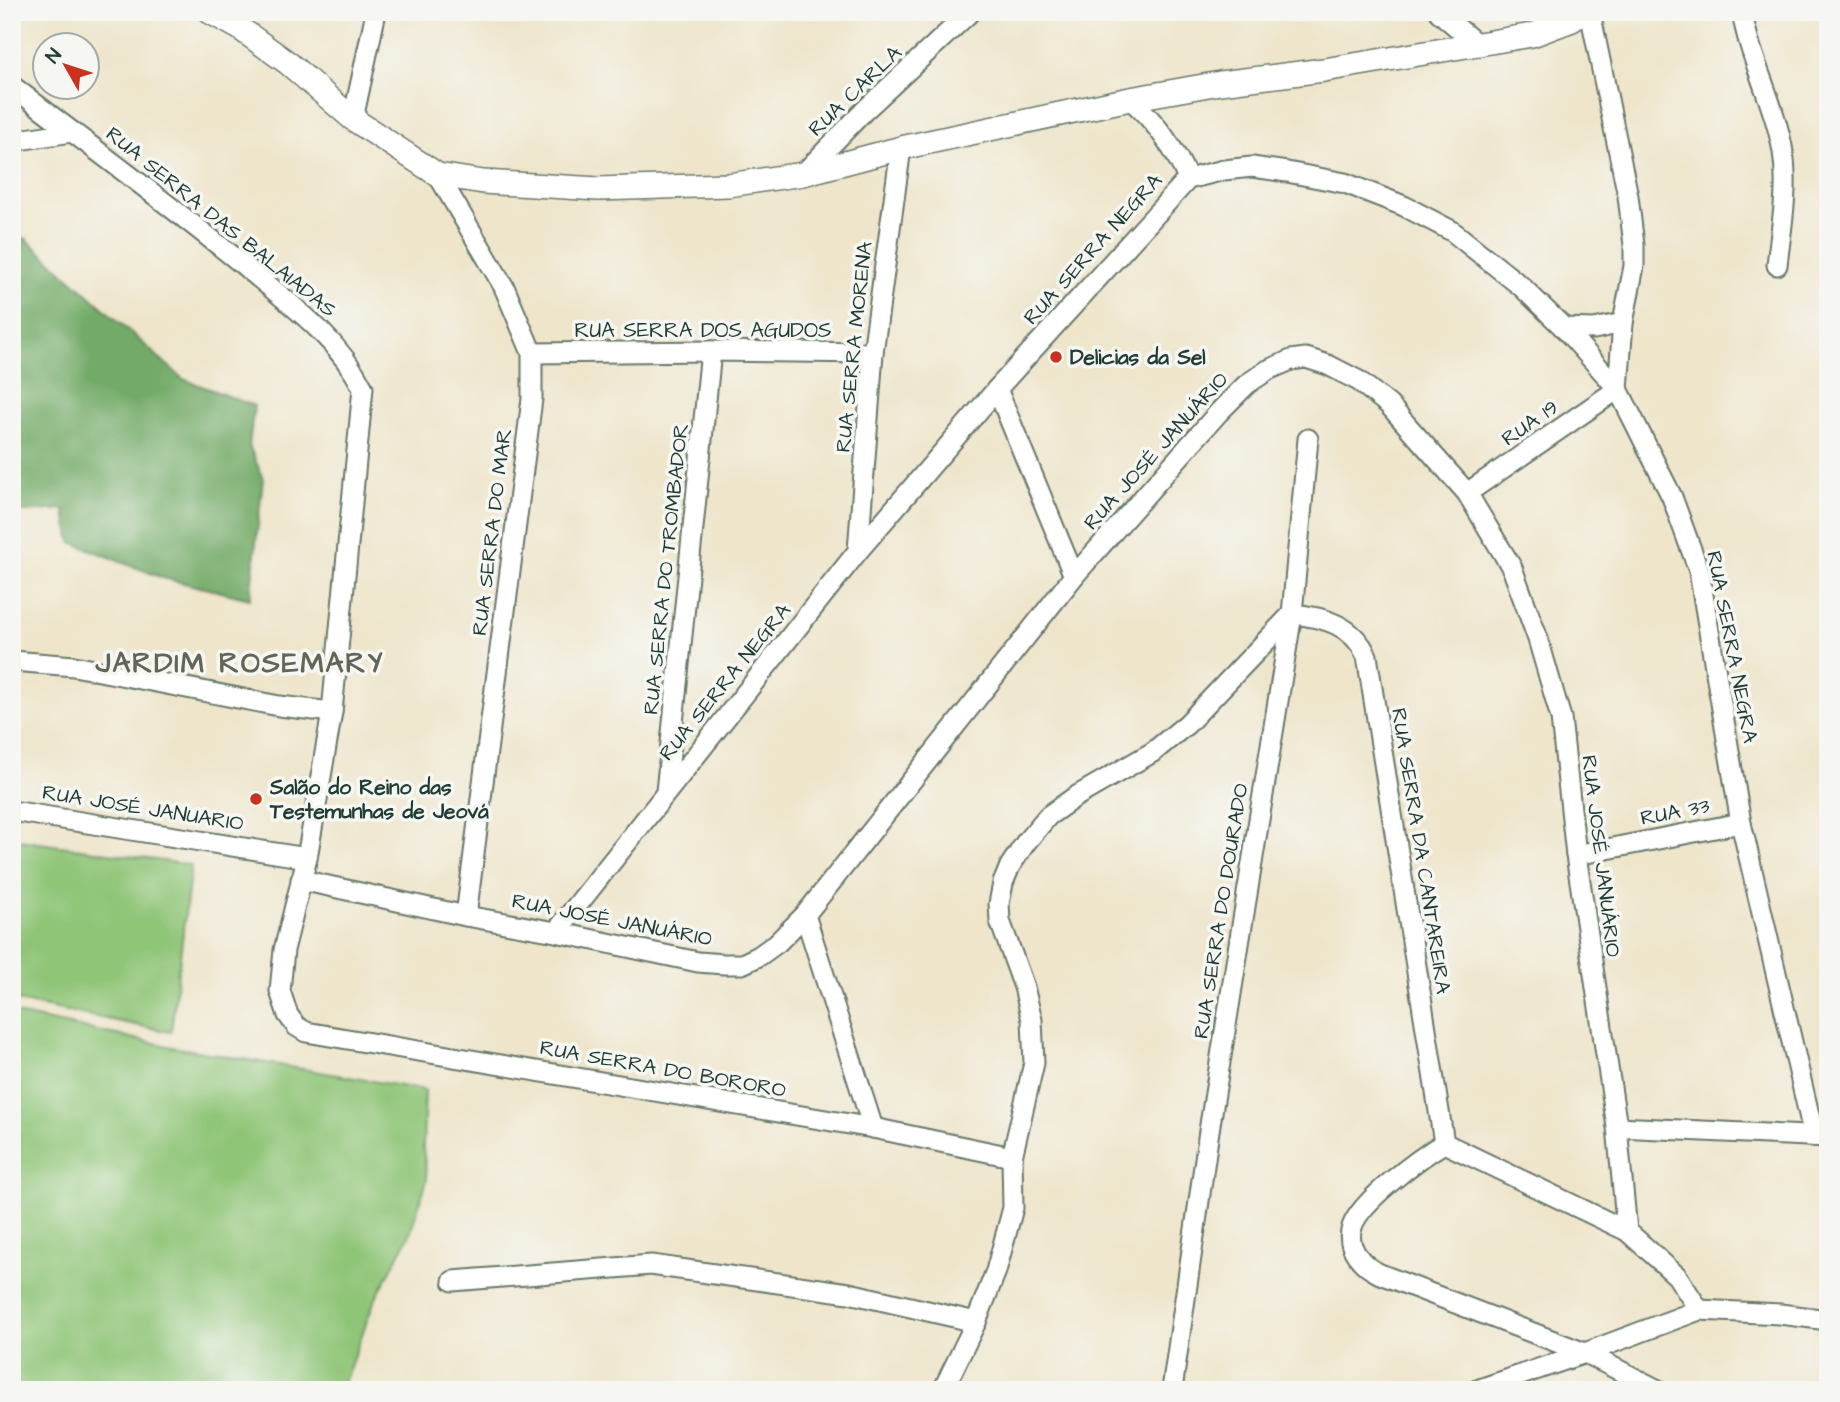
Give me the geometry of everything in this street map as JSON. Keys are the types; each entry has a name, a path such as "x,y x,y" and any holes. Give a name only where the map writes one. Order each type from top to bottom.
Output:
{"street":[{"path":"210,12 238,27 288,63 353,119 438,175 483,182 597,189 729,185 803,174 901,148 1130,99 1220,83 1479,46 1532,35 1572,20 1583,12"},
{"path":"353,119 376,12"},
{"name":"RUA CARLA","path":"803,174 865,110 970,12"},
{"path":"1439,12 1479,46"},
{"path":"1590,12 1628,196 1634,245 1634,266 1623,323 1618,390"},
{"path":"1742,12 1753,57 1777,124 1783,151 1785,171 1777,265"},
{"name":"RUA SERRA DAS BALAIADAS","path":"12,86 154,192 330,339 352,365 363,388 332,712 307,858 284,950 279,991 288,1016 296,1026 306,1032"},
{"path":"1130,99 1162,132 1188,178"},
{"path":"12,141 72,132"},
{"name":"RUA SERRA MORENA","path":"858,551 873,353 901,148"},
{"name":"RUA SERRA NEGRA","path":"556,932 858,551 997,389 1188,178 1252,167 1287,172 1345,183 1404,206 1452,231 1484,255 1564,327 1618,390 1672,497 1699,570 1741,823 1821,1137"},
{"name":"RUA SERRA DO MAR","path":"438,175 504,287 532,353 532,399 466,916"},
{"path":"1564,327 1594,329 1623,323"},
{"name":"RUA SERRA DO TROMBADOR","path":"666,792 711,351"},
{"name":"RUA SERRA DOS AGUDOS","path":"532,353 873,353"},
{"name":"RUA JOSÉ JANUÁRIO","path":"301,880 698,962 742,964 759,956 777,943 805,915 1074,576 1219,412 1247,384 1268,370 1291,360 1306,358 1328,365 1359,381 1389,405 1467,493 1511,568 1538,639 1561,718 1576,855 1617,1127 1627,1231"},
{"path":"997,389 1074,576"},
{"name":"RUA 19","path":"1467,493 1618,390"},
{"name":"RUA SERRA DO DOURADO","path":"1172,1390 1209,1131 1292,614 1308,439"},
{"path":"943,1390 976,1322 996,1271 1013,1208 1012,1157 1034,1063 1032,1020 1024,987 1000,921 999,904 1010,866 1048,816 1075,797 1153,752 1187,724 1292,614"},
{"name":"RUA SERRA DA CANTAREIRA","path":"1292,614 1327,619 1340,625 1353,634 1367,656 1444,1143"},
{"path":"12,661 74,666 279,706 332,712"},
{"name":"RUA JOSÉ JANUARIO","path":"12,811 307,858"},
{"name":"RUA 33","path":"1576,855 1741,823"},
{"path":"805,915 873,1128"},
{"name":"RUA SERRA DO BORORO","path":"306,1032 873,1128 1012,1157"},
{"path":"1617,1127 1821,1137"},
{"path":"1658,1390 1585,1353 1369,1269 1353,1248 1352,1226 1359,1213 1402,1172 1444,1143 1627,1231 1676,1276 1699,1310"},
{"path":"453,1281 651,1265 849,1293 976,1322"},
{"path":"1477,1390 1699,1310 1780,1314 1828,1320"}],"green space":[{"path":"25,238 183,379 254,406 249,446 263,478 250,599 163,578 71,542 64,509 12,513 12,241"},
{"path":"12,839 191,865 171,1032 12,1000"},
{"path":"12,1013 173,1047 425,1090 423,1148 427,1180 409,1236 374,1302 346,1377 338,1390 12,1390"}],"place":[{"name":"Delicias da Sel","path":"1056,357"},
{"name":"Salão do Reino das Testemunhas de Jeová","path":"256,799"}],"district":[{"name":"JARDIM ROSEMARY","path":"240,663"}]}
